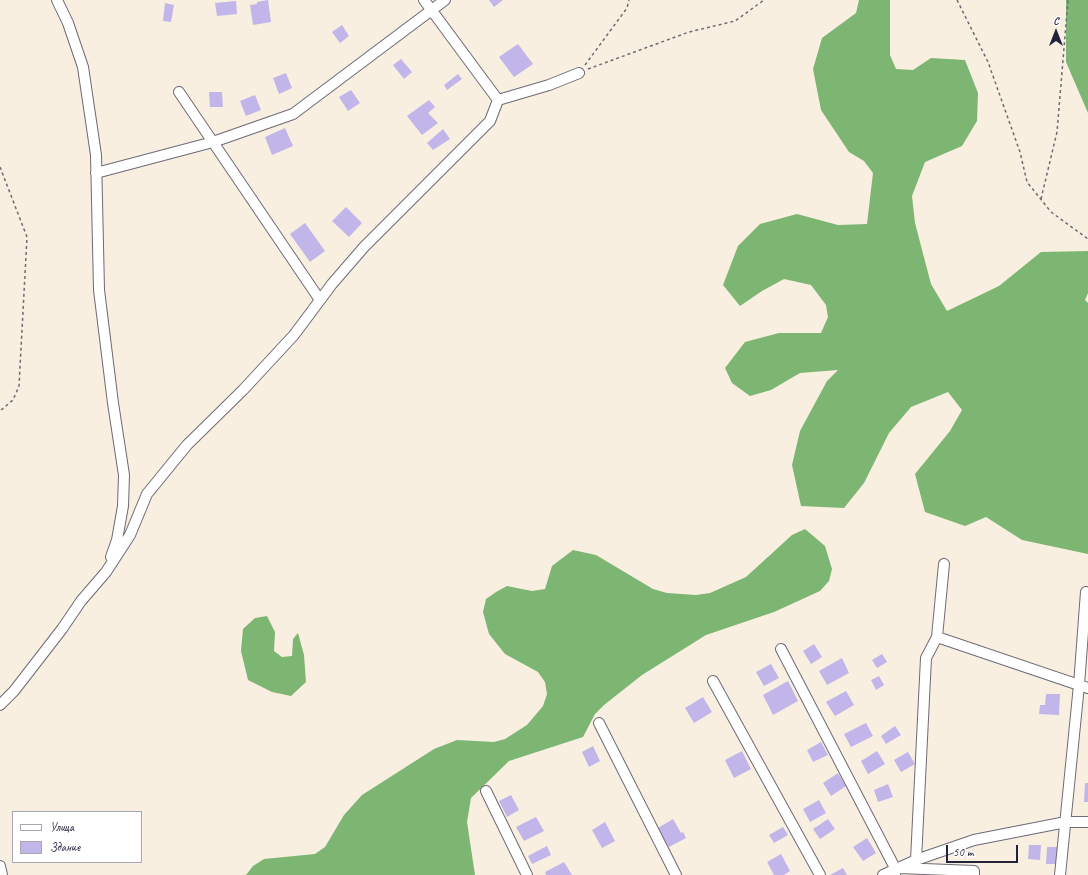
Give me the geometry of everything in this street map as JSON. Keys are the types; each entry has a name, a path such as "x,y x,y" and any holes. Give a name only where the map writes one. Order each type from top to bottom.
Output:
{"street":[{"path":"57,0 68,23 83,67 96,155 99,290 124,475 123,506 120,526 117,540 106,572"},
{"path":"424,0 498,100"},
{"path":"96,172 213,142 294,114 445,0"},
{"path":"498,100 549,85 579,73"},
{"path":"179,92 320,300"},
{"path":"0,705 14,691 62,629 81,601 106,572 130,535 147,494 187,445 243,390 294,335 320,300 364,247 490,121 498,100"},
{"path":"916,860 926,658 937,637 944,564"},
{"path":"1060,875 1084,686 1086,592"},
{"path":"937,637 1084,686"},
{"path":"781,649 895,872"},
{"path":"712,681 820,875"},
{"path":"600,723 676,875"},
{"path":"486,791 527,875"},
{"path":"895,872 916,860 974,840 1066,822 1088,822"},
{"path":"0,866 2,875"},
{"path":"883,875 895,872 974,871 974,875"}],"path":[{"path":"579,73 627,8 629,0"},
{"path":"579,73 689,32 735,21 764,0"},
{"path":"957,0 988,62 1020,152 1027,182 1051,212 1088,239"},
{"path":"1041,199 1057,132 1068,0"},
{"path":"0,167 27,237 19,386 13,400 0,412"}],"green space":[{"path":"859,0 890,0 890,55 896,69 913,70 931,58 965,60 978,93 977,121 962,146 925,162 912,196 915,223 931,284 947,311 999,286 1041,252 1088,251 1088,293 1085,300 1088,303 1088,554 1022,540 986,517 965,526 925,512 915,474 950,431 962,410 948,392 911,407 889,433 864,483 844,508 801,506 792,465 800,431 827,381 838,370 800,373 771,390 750,396 732,383 725,368 745,342 779,333 821,333 828,317 826,305 811,285 784,279 762,291 740,306 723,285 738,246 760,224 797,214 838,225 867,224 873,173 864,161 849,152 821,110 813,69 822,38 856,13"},
{"path":"1066,0 1088,0 1088,113 1066,62"},
{"path":"805,529 825,546 832,569 829,581 820,591 774,612 706,635 642,675 604,705 595,714 583,737 509,761 471,798 467,822 475,875 246,875 253,866 264,859 315,854 325,847 344,815 362,795 434,749 457,740 494,742 505,739 527,725 543,706 547,694 545,682 538,672 505,654 489,634 483,612 486,599 496,592 507,586 532,591 545,589 552,566 573,550 596,555 653,589 667,593 696,595 710,593 746,577 792,535"},
{"path":"267,616 275,632 274,651 282,657 292,656 293,639 298,633 304,655 306,682 291,696 272,692 248,680 241,651 243,629 255,618"}],"building":[{"path":"268,0 271,22 253,25 250,5"},
{"path":"489,0 503,0 494,7"},
{"path":"236,1 237,14 217,16 215,3"},
{"path":"165,3 174,5 171,22 163,21"},
{"path":"342,25 349,36 340,43 332,32"},
{"path":"518,44 533,64 514,77 499,57"},
{"path":"401,59 412,72 404,79 393,65"},
{"path":"286,73 292,88 279,94 273,78"},
{"path":"458,74 462,79 447,90 444,85"},
{"path":"351,90 360,103 348,111 339,97"},
{"path":"209,92 222,92 223,107 210,107"},
{"path":"255,95 261,110 246,116 240,101"},
{"path":"429,100 435,107 428,113 438,123 422,135 407,116"},
{"path":"285,128 293,146 272,155 265,137"},
{"path":"443,129 450,139 433,150 427,143"},
{"path":"346,207 362,223 349,237 332,221"},
{"path":"305,223 325,251 310,262 290,234"},
{"path":"814,644 822,657 811,664 803,651"},
{"path":"882,654 887,662 877,668 872,660"},
{"path":"842,658 849,673 827,685 819,671"},
{"path":"771,664 779,678 764,686 756,672"},
{"path":"879,676 884,685 876,690 871,680"},
{"path":"788,681 798,701 773,715 763,695"},
{"path":"846,691 854,705 835,716 826,702"},
{"path":"1046,694 1060,694 1059,715 1039,714 1040,705 1045,705"},
{"path":"703,697 712,712 694,723 685,708"},
{"path":"866,723 873,736 851,747 844,734"},
{"path":"895,726 901,735 886,744 881,736"},
{"path":"821,742 828,755 813,762 807,750"},
{"path":"593,746 600,761 589,767 582,752"},
{"path":"742,751 751,769 734,778 725,760"},
{"path":"877,751 885,764 868,774 861,761"},
{"path":"908,752 915,764 901,772 894,760"},
{"path":"838,773 846,786 831,796 823,783"},
{"path":"1085,783 1088,783 1088,802 1084,802"},
{"path":"888,784 893,797 878,802 874,790"},
{"path":"511,795 519,810 507,817 499,801"},
{"path":"819,800 826,813 810,822 803,809"},
{"path":"536,817 544,831 524,841 516,827"},
{"path":"673,819 681,833 683,832 686,838 669,847 658,828"},
{"path":"828,819 835,829 820,839 813,829"},
{"path":"605,822 615,841 602,848 592,830"},
{"path":"783,827 788,835 774,843 769,835"},
{"path":"867,838 876,853 863,861 853,847"},
{"path":"1029,845 1041,845 1040,860 1028,859"},
{"path":"547,846 551,855 532,864 528,856"},
{"path":"1047,847 1059,847 1059,864 1046,864"},
{"path":"781,854 790,871 784,875 774,875 767,862"},
{"path":"564,862 572,875 546,875 545,872"},
{"path":"843,868 847,875 830,875"}]}
